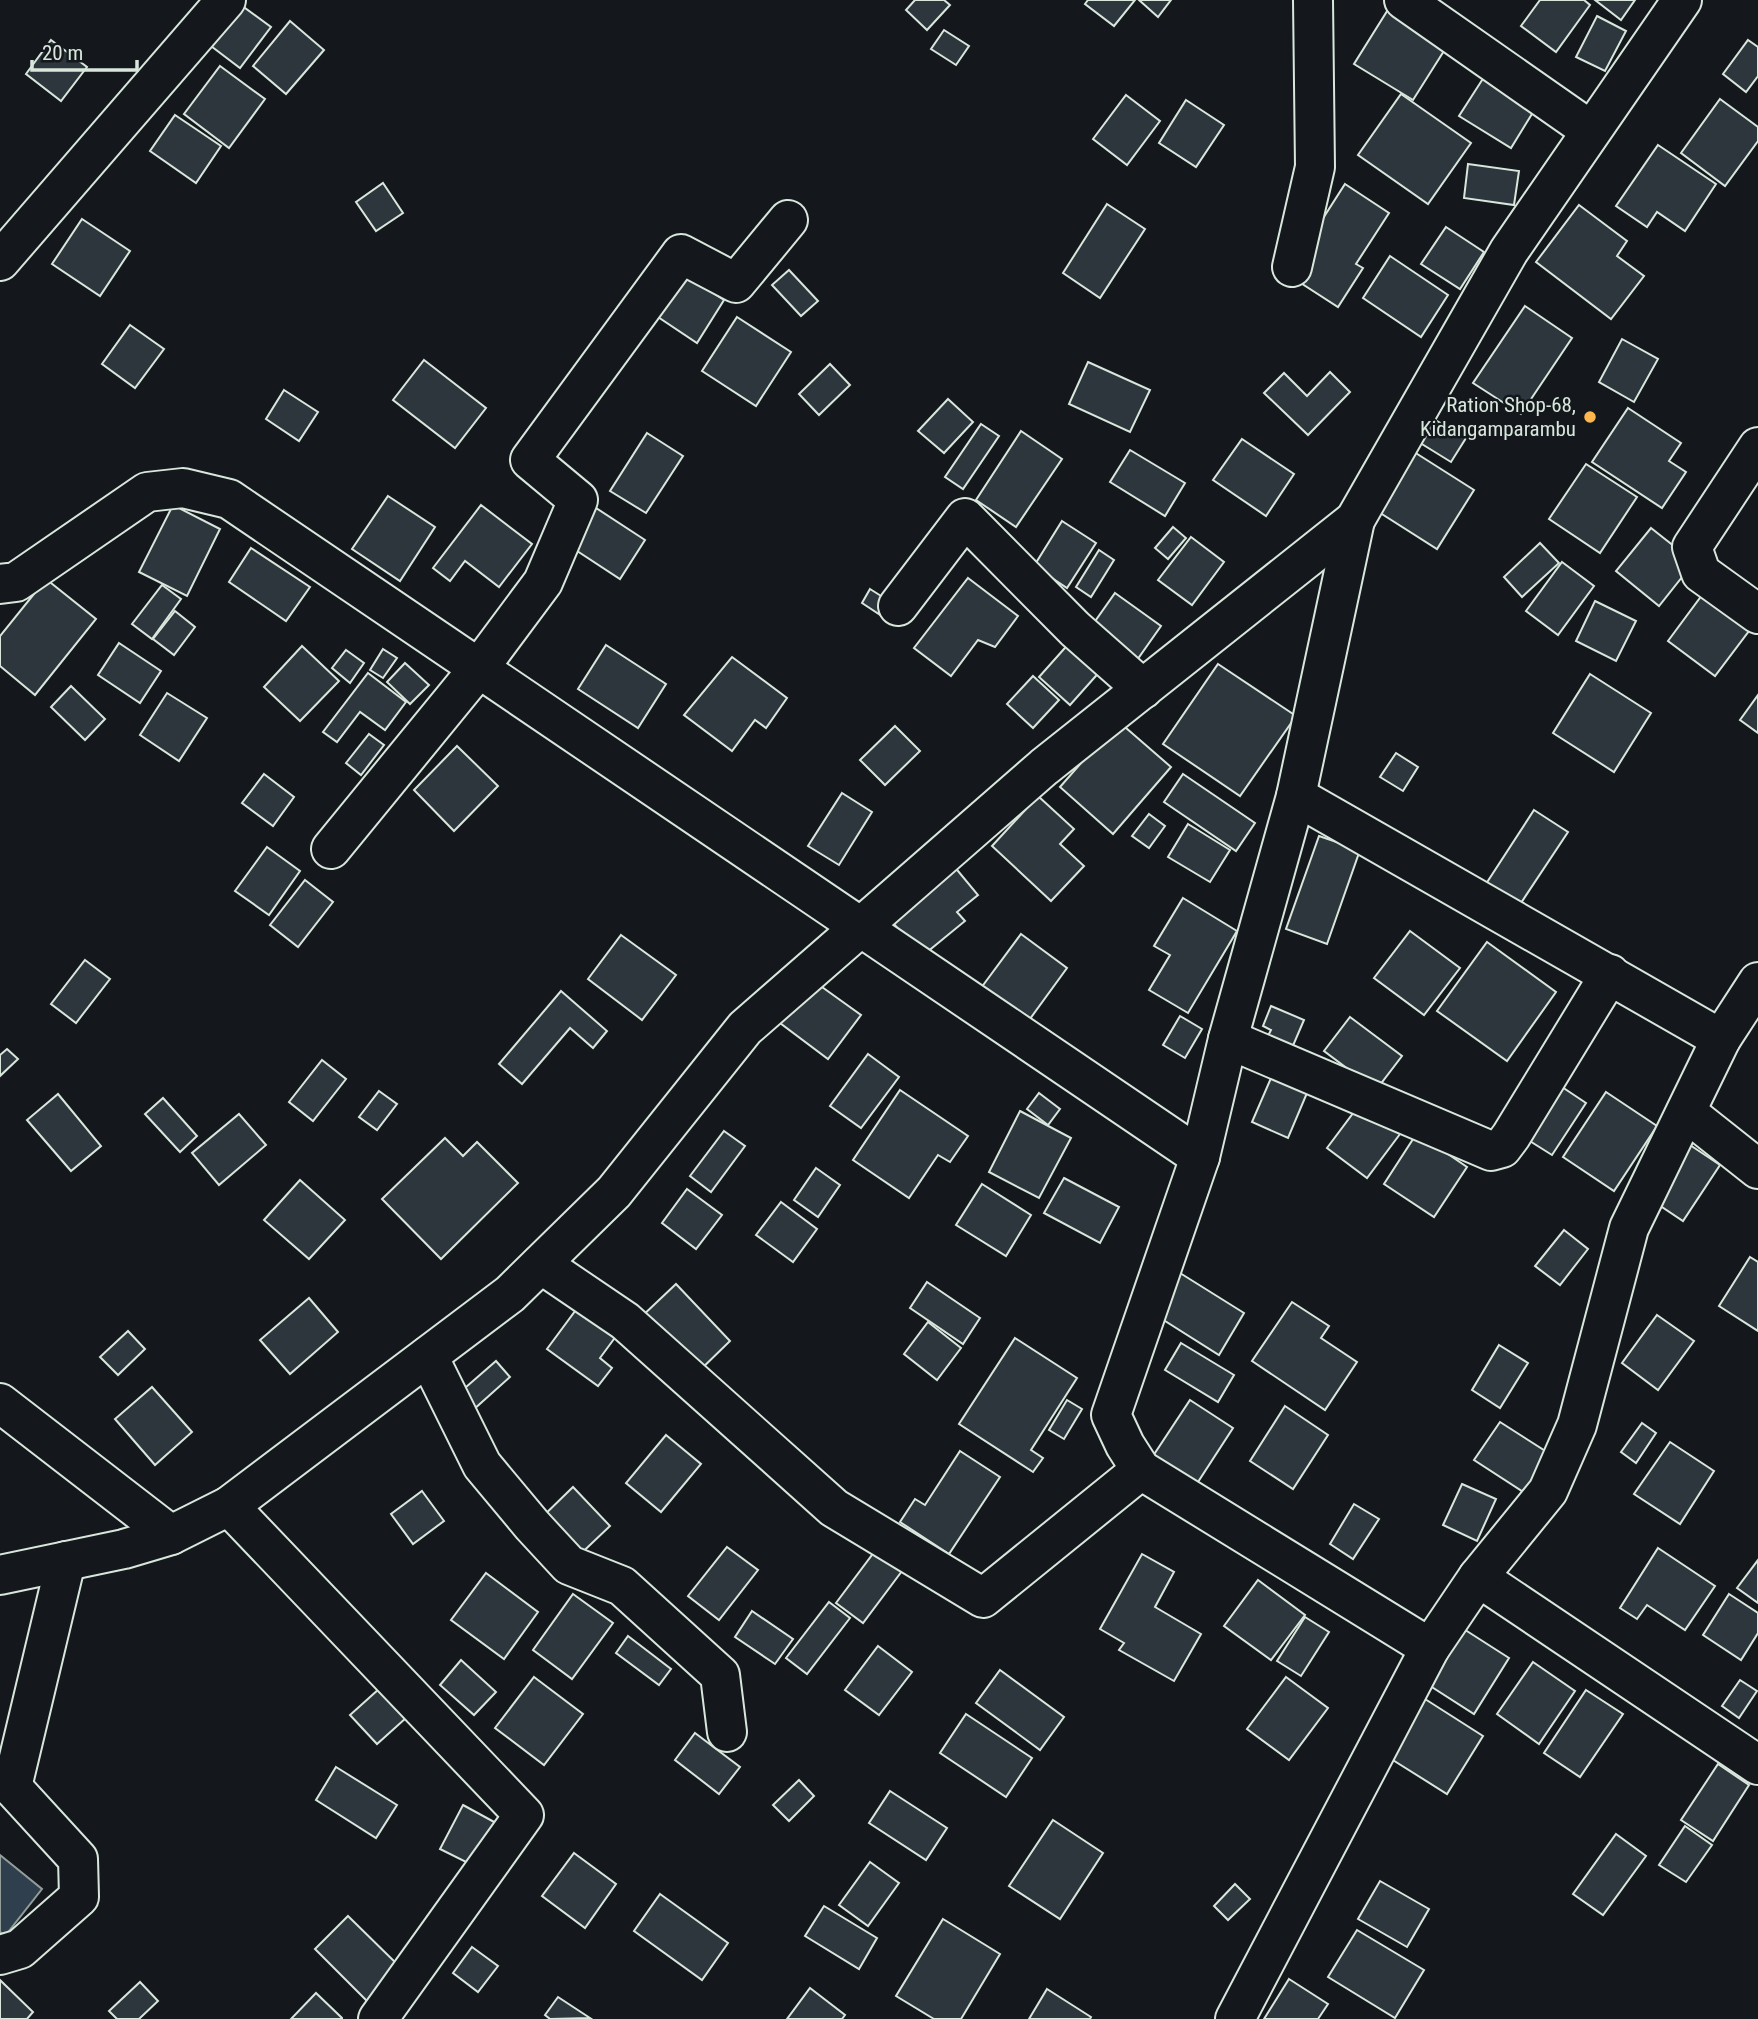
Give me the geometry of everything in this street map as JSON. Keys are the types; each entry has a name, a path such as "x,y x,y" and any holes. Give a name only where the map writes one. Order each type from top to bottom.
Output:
{"street":[{"path":"4,250 226,0"},
{"path":"1292,267 1315,167 1313,0"},
{"path":"1404,0 1590,130"},
{"path":"1430,1648 1141,1470 1111,1415 1200,1157 1228,1039 1296,796 1355,520 1509,251 1682,0"},
{"path":"331,849 479,668 543,582 578,500 530,460 681,254 736,283 788,220"},
{"path":"1758,447 1692,547 1701,573 1758,614"},
{"path":"0,584 16,582 147,492 183,488 229,499 1200,1157"},
{"path":"898,606 965,518 1075,629 1143,689"},
{"path":"0,1575 171,1535 229,1506 510,1294 614,1192 745,1028 1044,767 1355,520"},
{"path":"1296,796 1721,1039"},
{"path":"1228,1039 1491,1151 1502,1148 1511,1136 1610,974"},
{"path":"1235,2019 1430,1648 1478,1577 1548,1491 1577,1425 1629,1228 1721,1039 1758,982"},
{"path":"1686,1112 1758,1169"},
{"path":"541,1264 625,1321 834,1508 983,1598 1141,1470"},
{"path":"428,1356 482,1465 541,1535 569,1565 622,1586 720,1675 727,1731"},
{"path":"0,1403 171,1535"},
{"path":"229,1506 524,1815 378,2019"},
{"path":"0,1955 20,1950 79,1897 78,1860 6,1784 66,1561"},
{"path":"1478,1577 1758,1765"}],"water":[{"path":"0,1855 42,1889 5,1936 0,1932"}],"building":[{"path":"234,0 271,27 240,68 199,37"},
{"path":"915,0 944,0 950,5 927,30 906,10"},
{"path":"1088,0 1135,0 1114,26 1085,4"},
{"path":"1139,0 1171,0 1158,17"},
{"path":"1394,0 1454,35 1413,100 1354,64"},
{"path":"1540,0 1584,0 1590,5 1556,52 1521,26"},
{"path":"1595,0 1635,0 1621,20"},
{"path":"1597,16 1626,31 1605,71 1576,57"},
{"path":"290,21 324,50 286,94 253,66"},
{"path":"944,30 969,46 956,65 931,49"},
{"path":"51,40 87,67 61,101 26,74"},
{"path":"1748,40 1758,47 1758,76 1746,92 1723,74"},
{"path":"220,66 265,99 229,148 184,114"},
{"path":"1484,77 1535,109 1511,148 1459,116"},
{"path":"1401,94 1471,143 1428,204 1358,155"},
{"path":"1126,95 1160,121 1127,165 1093,139"},
{"path":"1720,99 1758,127 1758,141 1725,186 1681,153"},
{"path":"1186,100 1224,125 1196,167 1159,143"},
{"path":"175,115 221,146 196,183 150,151"},
{"path":"1658,145 1716,184 1685,231 1657,212 1647,227 1616,206"},
{"path":"1468,164 1519,171 1514,205 1464,198"},
{"path":"383,183 403,213 376,231 356,202"},
{"path":"1345,184 1389,213 1356,264 1363,268 1338,307 1293,278 1319,238 1313,234"},
{"path":"1107,204 1145,229 1100,298 1063,273"},
{"path":"1579,205 1627,241 1617,256 1644,276 1611,319 1536,262"},
{"path":"82,219 130,251 100,296 52,264"},
{"path":"1446,227 1484,252 1460,289 1421,264"},
{"path":"1390,256 1448,295 1421,337 1363,298"},
{"path":"676,269 724,300 697,343 649,311"},
{"path":"789,270 818,301 801,316 772,285"},
{"path":"1525,306 1572,338 1521,414 1473,383"},
{"path":"737,317 791,352 756,406 702,371"},
{"path":"130,325 164,349 135,388 102,364"},
{"path":"1622,339 1658,359 1634,402 1599,382"},
{"path":"424,360 486,408 455,448 393,400"},
{"path":"1088,362 1150,390 1130,432 1069,404"},
{"path":"830,364 850,385 819,415 799,394"},
{"path":"1330,372 1350,392 1308,435 1264,393 1284,373 1307,396"},
{"path":"284,390 318,412 299,441 266,419"},
{"path":"948,399 973,422 944,453 918,431"},
{"path":"1628,408 1681,443 1669,461 1686,472 1662,508 1592,462"},
{"path":"1432,418 1466,438 1451,462 1417,441"},
{"path":"981,424 999,436 963,489 945,477"},
{"path":"1021,431 1062,459 1016,527 976,500"},
{"path":"647,433 683,456 646,513 610,491"},
{"path":"1242,439 1294,474 1266,516 1213,480"},
{"path":"1130,450 1185,483 1165,516 1110,482"},
{"path":"1411,450 1474,490 1437,549 1374,509"},
{"path":"1586,464 1637,497 1600,553 1549,519"},
{"path":"388,496 435,527 400,581 352,549"},
{"path":"173,505 220,529 187,596 139,572"},
{"path":"481,505 532,544 499,587 465,561 450,581 433,568"},
{"path":"593,506 645,540 620,579 568,545"},
{"path":"1062,521 1096,543 1067,588 1034,566"},
{"path":"1173,527 1186,538 1168,559 1155,548"},
{"path":"1651,528 1694,562 1659,606 1616,571"},
{"path":"1191,537 1224,562 1192,605 1158,580"},
{"path":"1540,543 1559,563 1522,597 1504,577"},
{"path":"251,548 310,587 286,621 229,582"},
{"path":"1099,550 1114,560 1091,597 1076,587"},
{"path":"1562,562 1594,586 1558,635 1526,611"},
{"path":"968,578 1018,616 995,647 978,640 951,676 914,648"},
{"path":"46,579 96,619 35,695 0,666 0,636"},
{"path":"1711,583 1758,619 1715,676 1668,641"},
{"path":"162,585 181,599 152,639 132,624"},
{"path":"870,589 897,606 888,620 862,603"},
{"path":"1115,593 1161,626 1137,660 1091,627"},
{"path":"1595,601 1636,621 1616,661 1576,641"},
{"path":"175,611 195,627 174,655 153,639"},
{"path":"1072,640 1103,668 1070,705 1039,677"},
{"path":"119,643 161,671 140,703 98,675"},
{"path":"606,645 666,684 638,728 578,689"},
{"path":"302,646 339,681 300,721 264,687"},
{"path":"383,649 397,658 383,678 370,670"},
{"path":"346,650 364,663 350,683 332,668"},
{"path":"732,657 787,698 766,728 755,720 732,751 684,715"},
{"path":"405,663 429,685 410,704 387,682"},
{"path":"1218,664 1296,716 1240,796 1163,744"},
{"path":"368,673 406,702 385,730 360,712 337,742 323,732"},
{"path":"1590,674 1651,713 1614,772 1553,733"},
{"path":"1033,676 1059,700 1033,728 1007,704"},
{"path":"71,686 105,719 85,740 51,707"},
{"path":"167,693 207,718 179,761 140,735"},
{"path":"1758,695 1758,733 1740,720"},
{"path":"1118,721 1171,767 1113,834 1060,787"},
{"path":"895,726 920,751 885,785 860,760"},
{"path":"369,734 384,745 361,775 346,763"},
{"path":"457,746 498,786 454,831 414,790"},
{"path":"1396,753 1418,767 1403,791 1380,777"},
{"path":"264,774 294,797 273,826 242,803"},
{"path":"1183,774 1255,823 1236,851 1164,802"},
{"path":"842,793 872,812 839,865 808,846"},
{"path":"1038,796 1074,829 1060,844 1084,866 1051,901 992,846"},
{"path":"1534,810 1568,832 1517,909 1484,887"},
{"path":"1149,814 1165,826 1149,848 1132,836"},
{"path":"1188,824 1230,850 1210,882 1168,857"},
{"path":"1319,836 1360,850 1327,944 1286,929"},
{"path":"267,847 300,871 269,915 235,891"},
{"path":"953,865 978,895 957,912 965,921 921,957 889,918"},
{"path":"305,880 333,902 298,947 270,925"},
{"path":"1183,898 1237,931 1188,1013 1149,990 1170,955 1154,946"},
{"path":"1410,931 1460,968 1424,1015 1374,978"},
{"path":"1021,934 1067,968 1027,1023 981,988"},
{"path":"621,935 676,975 642,1020 588,979"},
{"path":"1487,942 1556,992 1507,1061 1437,1011"},
{"path":"85,960 110,979 76,1023 51,1004"},
{"path":"808,977 861,1015 828,1059 776,1020"},
{"path":"561,991 607,1031 593,1048 570,1028 522,1084 499,1064"},
{"path":"1271,1006 1304,1020 1292,1048 1267,1038 1271,1030 1263,1026"},
{"path":"1180,1016 1202,1029 1185,1058 1163,1045"},
{"path":"1350,1017 1402,1056 1376,1090 1324,1051"},
{"path":"7,1049 18,1059 0,1076 0,1055"},
{"path":"868,1054 899,1077 861,1128 830,1106"},
{"path":"322,1060 346,1079 313,1121 289,1102"},
{"path":"1271,1078 1307,1093 1288,1138 1252,1122"},
{"path":"1559,1085 1586,1103 1552,1155 1525,1138"},
{"path":"900,1090 968,1136 950,1162 938,1155 909,1198 853,1160"},
{"path":"379,1091 397,1104 377,1130 359,1117"},
{"path":"1606,1092 1657,1126 1614,1191 1563,1157"},
{"path":"1039,1093 1060,1109 1048,1125 1027,1109"},
{"path":"58,1094 101,1146 71,1171 27,1120"},
{"path":"163,1098 197,1136 180,1152 145,1114"},
{"path":"1360,1104 1400,1134 1367,1178 1327,1148"},
{"path":"1020,1111 1071,1138 1039,1198 989,1172"},
{"path":"239,1114 266,1145 219,1185 192,1153"},
{"path":"724,1131 745,1146 711,1192 690,1176"},
{"path":"1417,1133 1467,1167 1434,1217 1384,1184"},
{"path":"445,1138 463,1156 477,1142 518,1183 441,1259 382,1199"},
{"path":"1690,1145 1720,1165 1683,1221 1653,1201"},
{"path":"816,1168 840,1185 818,1217 794,1200"},
{"path":"1064,1178 1119,1207 1100,1243 1044,1213"},
{"path":"300,1180 345,1220 309,1259 264,1220"},
{"path":"982,1184 1031,1215 1006,1256 956,1225"},
{"path":"687,1189 722,1215 696,1249 662,1223"},
{"path":"781,1202 817,1229 793,1262 756,1235"},
{"path":"1564,1230 1588,1249 1560,1285 1535,1266"},
{"path":"1750,1257 1758,1262 1758,1331 1719,1306"},
{"path":"1180,1273 1244,1313 1219,1355 1154,1314"},
{"path":"927,1282 980,1318 963,1344 910,1308"},
{"path":"676,1284 730,1341 694,1376 639,1319"},
{"path":"587,1295 625,1324 600,1358 612,1368 598,1386 547,1349"},
{"path":"309,1298 338,1332 290,1374 260,1340"},
{"path":"1292,1302 1329,1326 1321,1338 1357,1362 1325,1410 1252,1361"},
{"path":"1657,1315 1694,1341 1658,1390 1622,1363"},
{"path":"928,1322 961,1348 937,1380 904,1354"},
{"path":"128,1331 145,1349 118,1375 100,1357"},
{"path":"1015,1338 1077,1378 1031,1450 1043,1458 1033,1472 959,1424"},
{"path":"1181,1343 1234,1375 1218,1402 1165,1370"},
{"path":"1499,1345 1528,1363 1500,1408 1472,1390"},
{"path":"496,1361 510,1377 473,1410 458,1394"},
{"path":"152,1387 192,1432 155,1465 115,1419"},
{"path":"1067,1400 1082,1409 1064,1439 1049,1430"},
{"path":"1190,1400 1233,1428 1196,1485 1153,1456"},
{"path":"1285,1406 1328,1435 1293,1489 1250,1461"},
{"path":"1500,1422 1550,1454 1525,1493 1474,1460"},
{"path":"1642,1423 1656,1433 1636,1463 1621,1452"},
{"path":"666,1435 701,1464 661,1512 626,1483"},
{"path":"1670,1442 1714,1471 1680,1524 1634,1494"},
{"path":"960,1451 1000,1477 949,1554 900,1522 915,1499 925,1505"},
{"path":"1462,1484 1496,1499 1477,1541 1443,1525"},
{"path":"573,1487 610,1526 571,1563 534,1525"},
{"path":"422,1491 444,1521 413,1544 391,1514"},
{"path":"1354,1504 1379,1519 1353,1559 1330,1544"},
{"path":"881,1543 908,1563 863,1623 836,1603"},
{"path":"727,1547 758,1570 719,1620 688,1596"},
{"path":"1658,1548 1715,1586 1685,1630 1647,1605 1637,1619 1620,1608"},
{"path":"1142,1554 1174,1572 1155,1607 1201,1634 1174,1681 1119,1650 1124,1643 1100,1629"},
{"path":"1758,1560 1758,1603 1737,1588"},
{"path":"486,1573 538,1612 504,1659 451,1620"},
{"path":"1258,1580 1305,1615 1271,1660 1224,1626"},
{"path":"573,1594 613,1623 572,1679 533,1650"},
{"path":"1729,1594 1758,1613 1758,1633 1741,1660 1703,1635"},
{"path":"829,1602 850,1618 807,1674 786,1658"},
{"path":"752,1611 793,1639 775,1664 735,1637"},
{"path":"1305,1617 1329,1632 1301,1676 1277,1661"},
{"path":"1459,1626 1509,1658 1474,1714 1424,1682"},
{"path":"628,1636 671,1669 659,1685 616,1653"},
{"path":"878,1646 912,1672 879,1715 845,1690"},
{"path":"461,1660 496,1692 474,1715 440,1685"},
{"path":"1533,1662 1575,1691 1539,1744 1497,1714"},
{"path":"1000,1670 1064,1717 1040,1750 976,1703"},
{"path":"534,1677 583,1714 544,1765 495,1728"},
{"path":"1286,1677 1328,1708 1289,1760 1247,1729"},
{"path":"1740,1680 1757,1691 1739,1718 1722,1706"},
{"path":"379,1689 406,1718 377,1744 350,1715"},
{"path":"1586,1690 1623,1714 1580,1777 1544,1753"},
{"path":"1425,1699 1483,1736 1447,1794 1388,1757"},
{"path":"966,1714 1032,1758 1006,1797 940,1753"},
{"path":"695,1733 740,1767 719,1794 675,1760"},
{"path":"1718,1764 1749,1785 1713,1841 1681,1820"},
{"path":"336,1767 397,1805 376,1838 316,1800"},
{"path":"799,1780 814,1796 789,1821 773,1805"},
{"path":"890,1791 947,1828 926,1860 869,1823"},
{"path":"463,1805 496,1823 474,1866 440,1849"},
{"path":"1053,1820 1103,1853 1060,1919 1009,1886"},
{"path":"1685,1826 1712,1845 1686,1882 1659,1865"},
{"path":"1616,1834 1646,1856 1603,1915 1573,1894"},
{"path":"574,1853 616,1884 585,1928 542,1896"},
{"path":"870,1862 899,1883 868,1926 839,1905"},
{"path":"1380,1881 1429,1909 1407,1947 1358,1919"},
{"path":"1235,1884 1250,1899 1228,1920 1214,1906"},
{"path":"660,1894 728,1943 702,1980 634,1931"},
{"path":"824,1906 877,1938 859,1969 805,1936"},
{"path":"348,1916 400,1967 367,2001 315,1949"},
{"path":"943,1919 1000,1954 961,2019 934,2019 896,1996"},
{"path":"1357,1930 1424,1970 1395,2018 1328,1977"},
{"path":"472,1947 498,1966 478,1992 453,1973"},
{"path":"1289,1979 1328,2004 1318,2019 1264,2019"},
{"path":"0,1980 33,2012 27,2019 0,2019"},
{"path":"140,1982 158,2001 139,2019 117,2019 109,2011"},
{"path":"810,1988 845,2015 842,2019 787,2019"},
{"path":"1047,1989 1091,2017 1090,2019 1029,2019"},
{"path":"316,1993 342,2018 342,2019 291,2019"},
{"path":"558,1997 590,2018 550,2019 545,2015"}],"place":[{"name":"Ration Shop-68, Kidangamparambu","path":"1590,417"}]}
